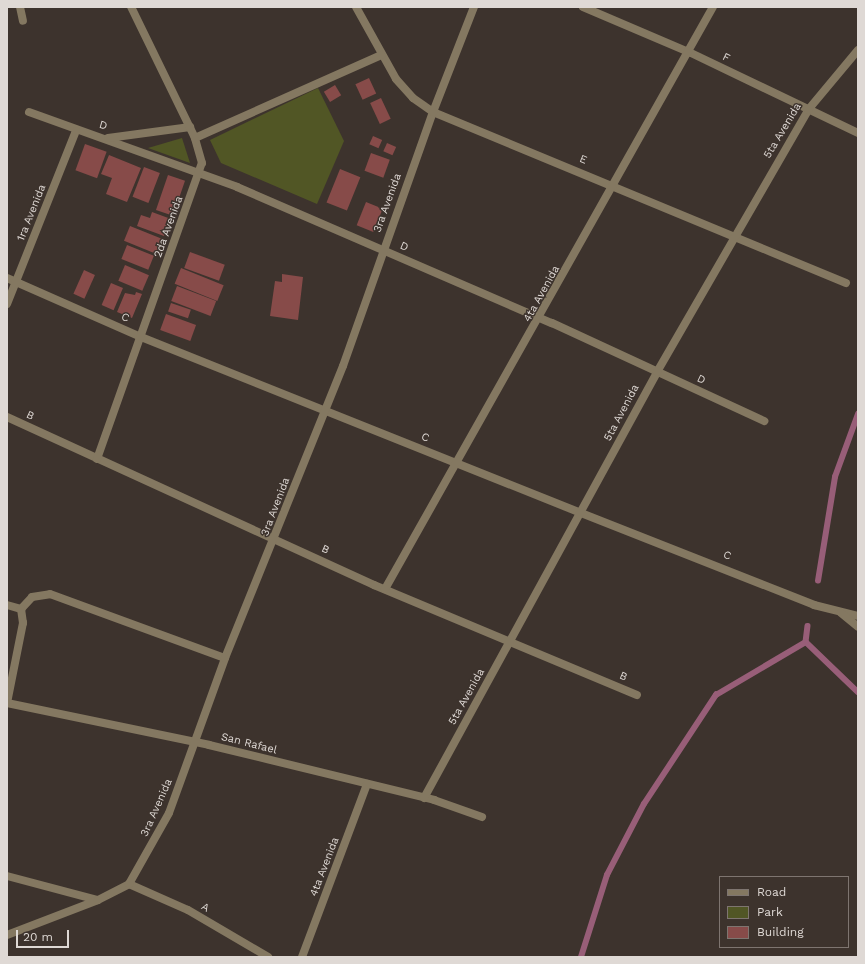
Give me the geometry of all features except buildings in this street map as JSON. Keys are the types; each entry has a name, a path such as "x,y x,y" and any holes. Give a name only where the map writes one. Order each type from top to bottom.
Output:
{"street":[{"path":"20,7 23,21"},
{"name":"2da Avenida","path":"97,459 199,174 201,150 131,7"},
{"name":"E","path":"356,7 381,55 413,98 433,112 736,235 846,283"},
{"name":"3ra Avenida","path":"129,884 169,813 196,742 225,658 275,540 326,409 382,250 474,7"},
{"name":"F","path":"583,7 691,53 858,133"},
{"name":"4ta Avenida","path":"385,589 691,53 713,7"},
{"name":"5ta Avenida","path":"424,798 657,372 808,110 858,50"},
{"path":"195,138 381,55"},
{"name":"D","path":"29,112 76,130 105,138 199,174 382,250 541,318 764,422"},
{"path":"105,138 190,127"},
{"name":"1ra Avenida","path":"7,304 76,130"},
{"name":"C","path":"7,278 141,337 326,409 581,513 839,611"},
{"name":"B","path":"7,417 385,589 637,695"},
{"path":"21,609 32,597 50,594 225,658"},
{"path":"7,605 21,609"},
{"path":"7,703 23,623 21,609"},
{"path":"839,611 858,616"},
{"path":"839,611 858,626"},
{"name":"San Rafael","path":"7,703 196,742 424,798 482,817"},
{"name":"4ta Avenida","path":"302,957 367,784"},
{"path":"7,876 98,900"},
{"path":"7,935 98,900 129,884"},
{"name":"A","path":"129,884 188,910 268,957"}],"green space":[{"path":"318,88 344,141 317,204 221,163 210,140"},
{"path":"182,138 190,163 148,148"}],"waterway":[{"path":"818,581 835,477 858,414"},
{"path":"808,626 806,642 858,692"},
{"path":"581,957 607,875 644,804 716,695 806,642"}]}
